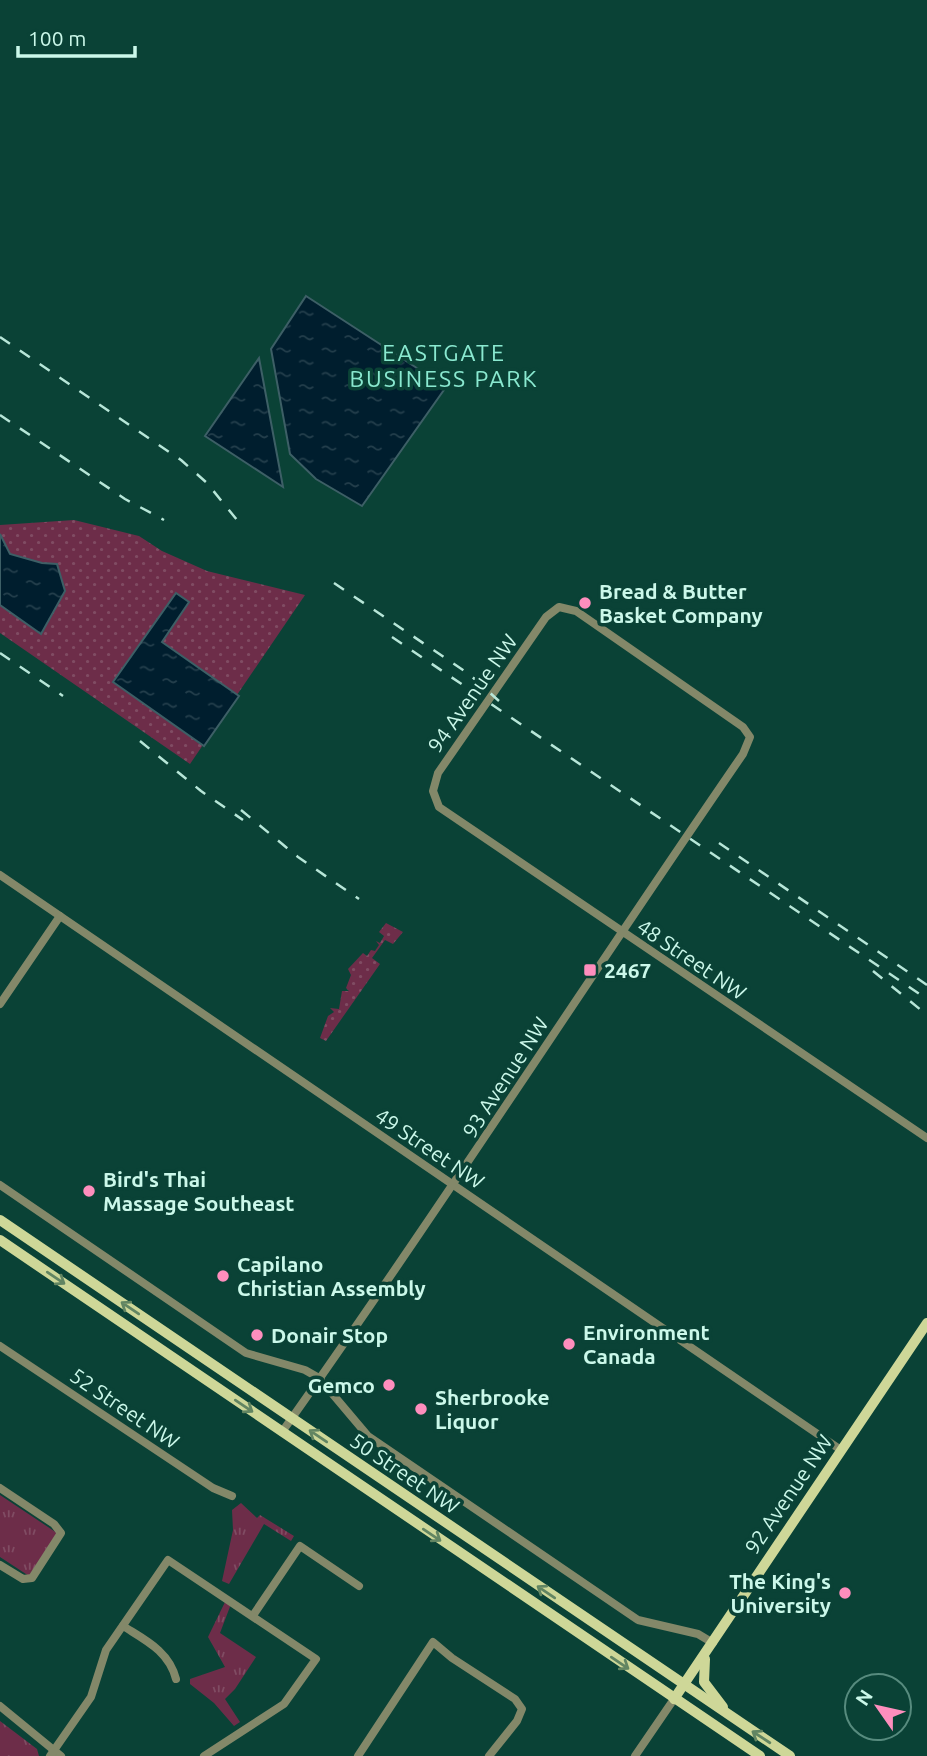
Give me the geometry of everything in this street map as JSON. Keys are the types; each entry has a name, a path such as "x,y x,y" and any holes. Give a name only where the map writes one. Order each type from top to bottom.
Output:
{"main road":[{"name":"50 Street NW","path":"0,1220 790,1756"},
{"name":"50 Street NW","path":"0,1240 760,1756"},
{"name":"92 Avenue NW","path":"674,1699 927,1323"},
{"path":"710,1647 704,1682 732,1718"}],"street":[{"name":"93 Avenue NW","path":"282,1432 455,1185 743,754 750,737 743,727 576,611 559,607"},
{"name":"94 Avenue NW","path":"439,807 433,791 438,773 547,618 559,607"},
{"name":"48 Street NW","path":"439,807 927,1138"},
{"name":"49 Street NW","path":"0,875 841,1450"},
{"path":"0,1004 60,916"},
{"name":"50 Street NW","path":"0,1185 246,1353 305,1370 319,1378 368,1436 638,1620 698,1634 710,1647"},
{"name":"52 Street NW","path":"0,1346 213,1488 232,1496"},
{"path":"0,1488 60,1530 60,1538 34,1576 26,1580 0,1565"},
{"path":"254,1614 300,1546 359,1586"},
{"path":"0,1706 55,1754 91,1697 106,1650 167,1560 254,1614 316,1659 284,1704 215,1753 204,1756"},
{"path":"123,1626 161,1651 169,1661 176,1679"},
{"path":"358,1756 433,1642 452,1658 514,1699 522,1709 517,1721 489,1756"},
{"name":"92 Avenue NW","path":"635,1756 674,1699"}],"green space":[{"path":"74,520 139,536 162,551 207,571 305,595 190,764 0,633 0,525"},
{"path":"386,923 403,932 393,944 385,940 372,958 380,964 326,1041 320,1038 328,1016 334,1012 330,1008 339,1009 342,991 349,991 346,988 351,975 348,969 363,953 367,956 371,950 375,951 379,945 376,941 380,943 384,936 379,932"},
{"path":"0,1495 57,1533 29,1576 0,1557"},
{"path":"241,1503 257,1518 260,1515 294,1536 291,1541 264,1524 229,1584 222,1581 233,1530 232,1510"},
{"path":"226,1600 231,1604 220,1633 256,1657 235,1689 225,1699 240,1722 234,1726 214,1703 190,1684 190,1679 225,1667 208,1637"},
{"path":"0,1721 37,1749 39,1756 0,1756"}],"water":[{"path":"306,296 446,387 362,506 316,479 290,454 271,349"},
{"path":"259,358 283,487 205,436"},
{"path":"0,534 10,554 42,563 57,564 65,591 41,634 0,605"},
{"path":"176,593 189,602 162,642 239,696 204,746 113,682"}],"railway":[{"path":"0,337 181,460 207,483 237,520"},
{"path":"0,415 125,499 164,520"},
{"path":"334,583 469,674 499,701"},
{"path":"392,637 927,999"},
{"path":"0,653 63,696"},
{"path":"140,741 201,791 243,820"},
{"path":"241,810 298,857 359,899"},
{"path":"719,843 927,985"},
{"path":"873,971 927,1015"}],"place":[{"name":"Bread & Butter Basket Company","path":"585,603"},
{"name":"2467","path":"590,970"},
{"name":"Bird's Thai Massage Southeast","path":"89,1191"},
{"name":"Capilano Christian Assembly","path":"223,1276"},
{"name":"Donair Stop","path":"257,1335"},
{"name":"Environment Canada","path":"569,1344"},
{"name":"Gemco","path":"389,1385"},
{"name":"Sherbrooke Liquor","path":"421,1409"},
{"name":"The King's University","path":"845,1593"}],"district":[{"name":"EASTGATE BUSINESS PARK","path":"444,365"}]}
